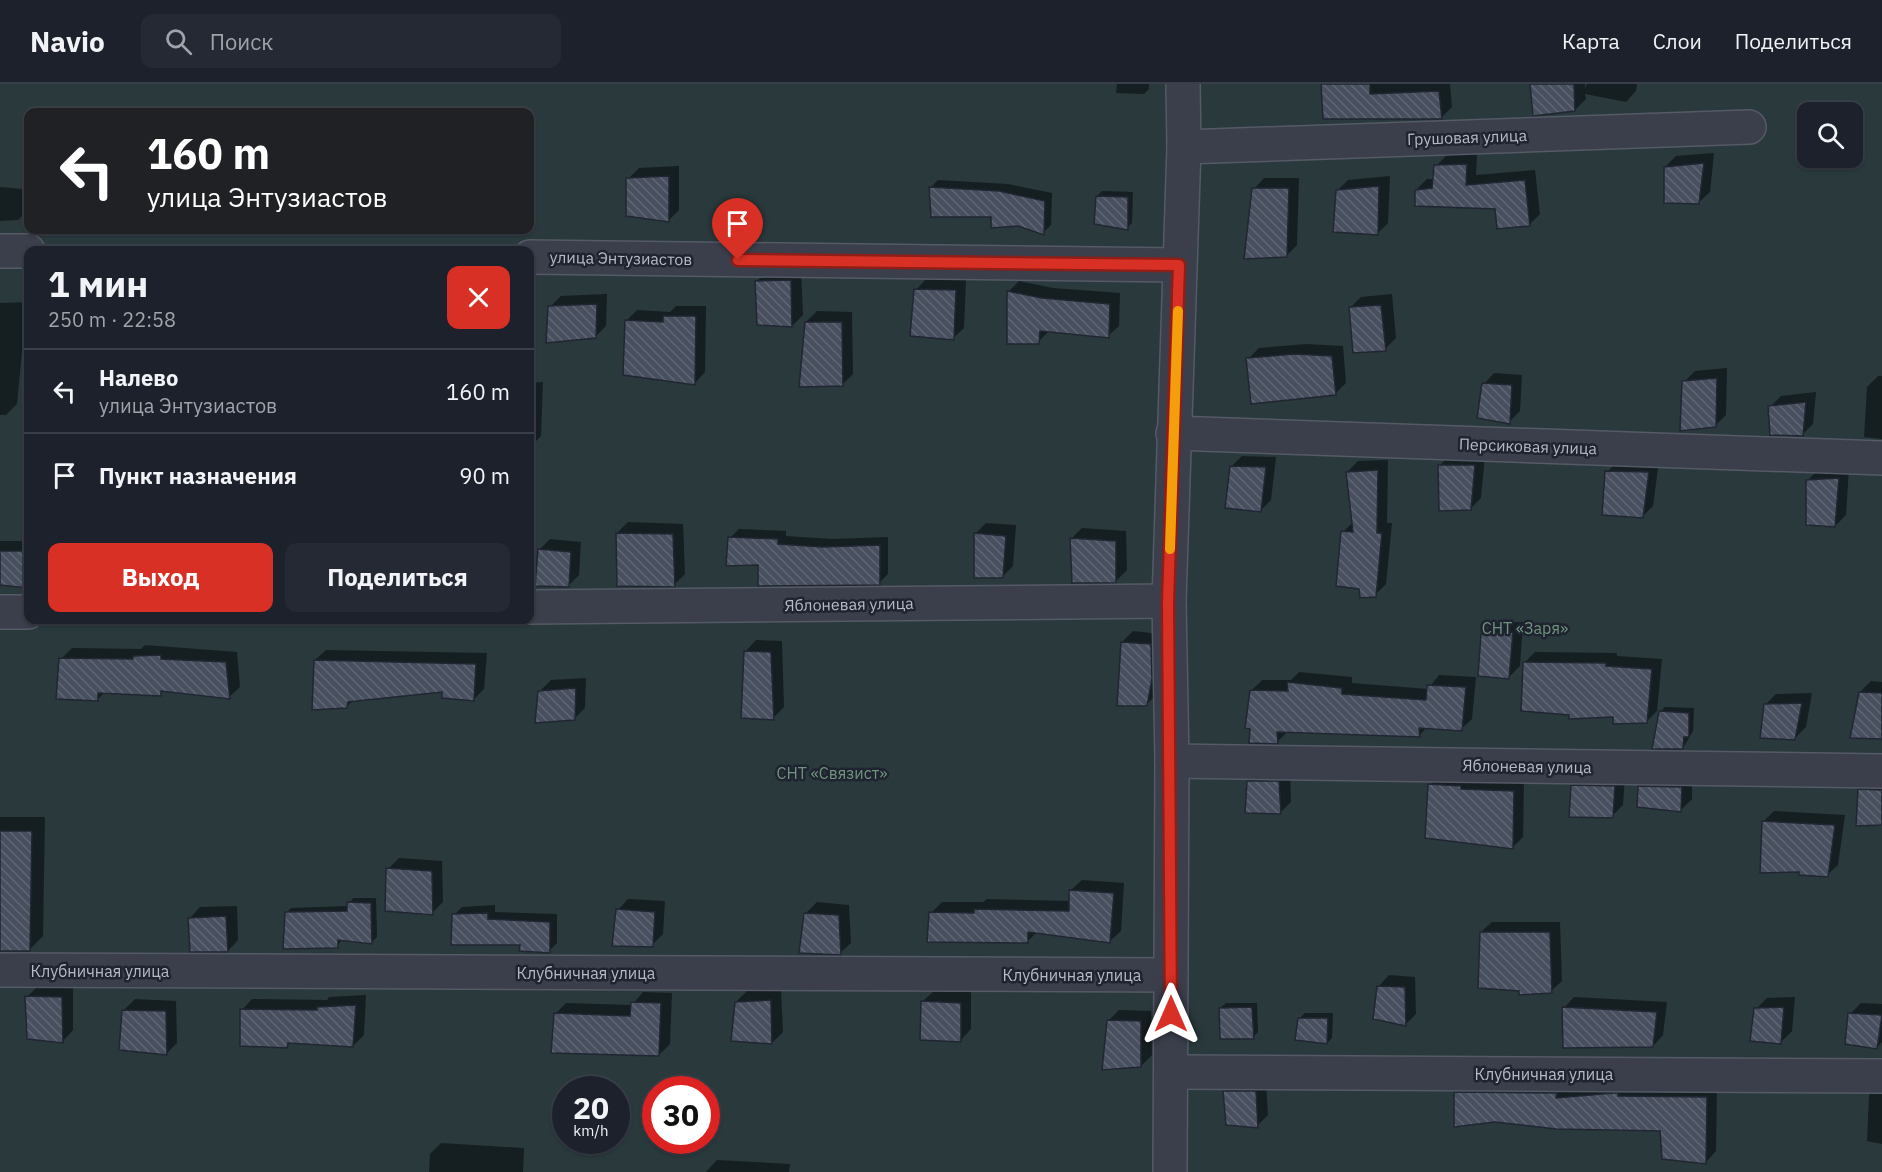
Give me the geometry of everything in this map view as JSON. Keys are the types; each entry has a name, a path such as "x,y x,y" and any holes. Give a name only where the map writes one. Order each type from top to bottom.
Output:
{"street":[{"path":"1170,1172 1172,761 1168,602 1184,147 1183,84"},
{"name":"Грушовая улица","path":"1184,147 1749,127"},
{"path":"0,251 24,251"},
{"name":"улица Энтузиастов","path":"534,257 1179,265"},
{"name":"Персиковая улица","path":"1173,433 1882,458"},
{"name":"Яблоневая улица","path":"534,608 1168,602"},
{"path":"0,612 24,612"},
{"name":"Яблоневая улица","path":"1172,761 1882,771"},
{"name":"Клубничная улица","path":"0,970 1172,975"},
{"name":"Клубничная улица","path":"1171,1072 1882,1076"}],"green space":[{"path":"0,84 1882,84 1882,1172 0,1172"}],"building":[{"path":"1321,84 1370,84 1370,94 1439,91 1442,119 1323,119"},
{"path":"1530,84 1574,84 1575,111 1533,116"},
{"path":"1704,163 1699,204 1664,203 1664,167"},
{"path":"1467,164 1466,185 1525,180 1530,226 1497,229 1495,209 1415,206 1415,190 1432,188 1434,165"},
{"path":"669,176 669,222 626,216 626,178"},
{"path":"1379,186 1378,235 1333,232 1336,190"},
{"path":"929,187 999,191 1045,201 1044,235 1018,226 991,228 991,217 931,217"},
{"path":"1252,188 1289,188 1287,257 1244,259"},
{"path":"1096,196 1128,197 1128,230 1094,224"},
{"path":"791,280 792,327 757,325 755,281"},
{"path":"914,289 956,290 954,340 910,336"},
{"path":"1007,291 1042,298 1110,304 1109,338 1040,331 1039,344 1007,344"},
{"path":"597,304 596,338 546,343 548,306"},
{"path":"1381,305 1386,351 1353,353 1349,307"},
{"path":"663,316 696,316 695,385 623,375 625,320 663,322"},
{"path":"805,322 842,322 843,386 799,387"},
{"path":"1295,354 1332,356 1336,395 1251,404 1246,358"},
{"path":"1717,378 1716,427 1680,431 1682,381"},
{"path":"1482,383 1512,385 1510,424 1477,418"},
{"path":"1806,402 1803,436 1770,435 1768,406"},
{"path":"1438,465 1475,465 1471,510 1439,511"},
{"path":"1230,466 1266,467 1261,512 1225,508"},
{"path":"1378,470 1377,533 1382,533 1376,597 1360,598 1359,589 1336,586 1341,531 1353,532 1346,472"},
{"path":"1605,471 1649,472 1643,518 1602,515"},
{"path":"1839,478 1835,527 1806,525 1806,480"},
{"path":"616,533 673,534 675,587 617,586"},
{"path":"974,533 1006,536 1003,578 974,578"},
{"path":"728,537 778,539 778,544 823,547 880,545 880,585 758,586 758,565 726,566"},
{"path":"1070,538 1116,541 1116,583 1072,583"},
{"path":"538,549 571,552 569,587 535,586"},
{"path":"0,551 24,551 24,588 0,585"},
{"path":"1513,632 1509,679 1478,676 1481,634"},
{"path":"1121,642 1151,644 1152,679 1147,706 1117,706"},
{"path":"744,651 771,652 774,720 741,718"},
{"path":"161,655 161,659 226,662 230,699 161,691 161,696 98,693 98,701 56,699 59,658 133,659 133,656"},
{"path":"314,660 476,664 474,701 442,698 442,692 348,702 347,708 312,710"},
{"path":"1523,662 1606,663 1606,666 1652,669 1647,723 1613,724 1613,717 1569,719 1569,715 1521,711"},
{"path":"1287,682 1342,688 1342,694 1426,700 1427,685 1466,687 1462,731 1419,728 1420,737 1277,732 1278,744 1249,743 1250,729 1245,728 1250,690 1288,691"},
{"path":"576,688 575,720 535,723 538,691"},
{"path":"1859,692 1882,693 1882,739 1850,738"},
{"path":"1802,703 1795,740 1760,738 1764,704"},
{"path":"1659,711 1689,713 1689,737 1684,737 1683,749 1652,749"},
{"path":"1247,781 1279,781 1281,814 1245,813"},
{"path":"1428,784 1461,786 1461,789 1514,791 1513,849 1425,838"},
{"path":"1571,785 1615,786 1613,818 1569,817"},
{"path":"1638,786 1682,787 1681,812 1637,807"},
{"path":"1858,789 1882,790 1882,825 1856,826"},
{"path":"1762,821 1835,825 1828,877 1799,875 1799,872 1760,873"},
{"path":"0,831 32,831 30,951 0,951"},
{"path":"386,868 432,871 433,915 385,911"},
{"path":"1069,890 1114,893 1110,943 1028,932 1028,943 927,942 929,912 974,913 974,909 1069,911"},
{"path":"347,902 371,903 372,944 338,940 338,948 283,949 285,912 347,911"},
{"path":"616,909 655,912 653,947 612,946"},
{"path":"488,913 488,919 550,922 550,953 519,951 520,945 451,945 452,914"},
{"path":"804,913 839,915 841,955 799,953"},
{"path":"226,916 228,952 190,952 188,918"},
{"path":"1480,932 1550,932 1552,993 1519,995 1519,991 1478,988"},
{"path":"1377,986 1405,987 1406,1026 1373,1019"},
{"path":"25,996 62,997 63,1043 27,1039"},
{"path":"771,1000 772,1044 731,1041 735,1002"},
{"path":"921,1001 961,1003 961,1042 920,1040"},
{"path":"631,1002 661,1003 659,1056 551,1053 554,1013 630,1016"},
{"path":"356,1005 353,1047 288,1043 287,1048 240,1046 240,1009 317,1010 317,1007"},
{"path":"1252,1007 1254,1039 1220,1039 1219,1008"},
{"path":"1562,1007 1657,1012 1653,1047 1563,1048"},
{"path":"1784,1007 1781,1044 1750,1041 1754,1008"},
{"path":"122,1010 166,1011 167,1055 119,1050"},
{"path":"1848,1013 1882,1015 1877,1049 1845,1044"},
{"path":"1298,1018 1328,1018 1327,1044 1295,1040"},
{"path":"1107,1020 1141,1021 1141,1067 1102,1070"},
{"path":"1223,1091 1256,1091 1258,1128 1226,1125"},
{"path":"1454,1092 1557,1093 1556,1098 1614,1093 1618,1093 1618,1096 1707,1097 1706,1164 1662,1159 1660,1131 1556,1129 1495,1122 1454,1127"}],"slow traffic":[{"path":"1170,549 1178,311"}],"route":[{"path":"738,260 1179,265 1168,602 1172,761 1171,1014"}],"park label":[{"name":"СНТ «Заря»","path":"1525,628"},
{"name":"СНТ «Связист»","path":"832,773"}]}
